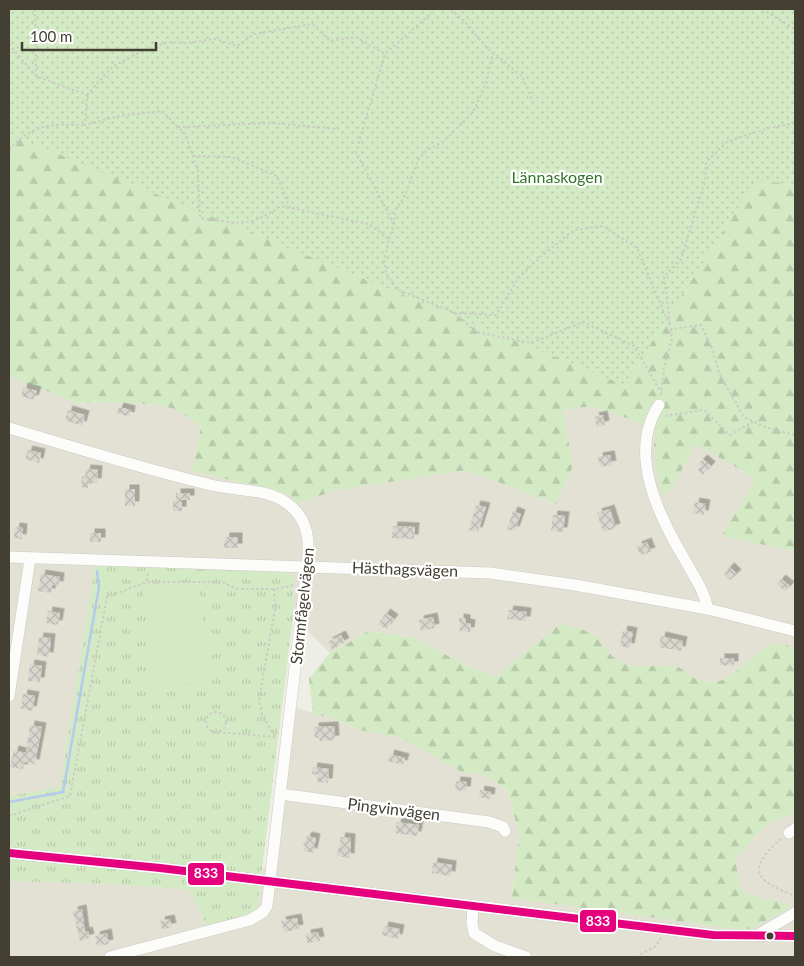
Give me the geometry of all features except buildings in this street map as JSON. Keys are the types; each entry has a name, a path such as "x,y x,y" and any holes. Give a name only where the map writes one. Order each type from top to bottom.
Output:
{"street":[{"path":"659,405 650,418 646,454 652,490 667,527 705,595 708,609"},
{"name":"Stormfågelvägen","path":"9,428 213,486 269,494 289,504 303,521 308,541 307,566 268,897 263,912 250,920 110,957"},
{"name":"Hästhagsvägen","path":"9,557 490,573 575,585 708,609 795,631"},
{"path":"9,696 30,559"},
{"name":"Pingvinvägen","path":"280,794 489,822 503,827 505,832"},
{"path":"9,853 713,935 795,936"},
{"path":"473,906 472,923 474,933 495,946 526,957"},
{"path":"756,936 795,913"}],"path":[{"path":"35,9 36,76"},
{"path":"394,224 356,152 385,54 436,9"},
{"path":"451,9 493,53 522,76 534,104"},
{"path":"762,9 795,29"},
{"path":"85,125 88,95 112,67 140,52 168,42 188,43 214,38 237,46 254,34 312,24 330,41 356,37 385,54"},
{"path":"9,44 36,76 88,95"},
{"path":"493,53 486,84 472,112 443,142 427,150 418,160 406,195 395,210 394,224 384,260 386,273 396,289 455,313 496,315 520,277 543,255 574,230 604,226 638,248 670,329"},
{"path":"9,150 30,130 53,124 85,125 119,116 162,111 185,134 193,156 198,172 200,218 245,224 265,216 281,206 370,224 389,240"},
{"path":"178,127 272,123 339,129"},
{"path":"659,405 664,367 672,340 664,277 681,259 705,181 706,162 728,141 769,128 795,123"},
{"path":"193,156 232,157 276,176 290,208"},
{"path":"455,313 476,332 531,343 583,322 634,346 661,393"},
{"path":"670,329 701,326 711,346 720,375 744,417 765,428 795,435"},
{"path":"650,418 704,410 730,436 753,422"},
{"path":"9,816 70,796 107,597 147,582 222,582 237,589 274,589 291,586 300,578"},
{"path":"274,589 275,610 258,699 262,714 274,737"},
{"path":"218,732 224,728 225,718 221,713 214,712 207,717 206,724 209,730 218,732 282,738"},
{"path":"792,831 764,856 760,873 765,883 771,887 795,896"},
{"path":"636,957 656,946 663,936"}],"shaded area":[{"path":"9,376 77,403 118,402 158,405 175,409 201,426 192,471 291,495 295,504 334,491 466,470 556,504 573,466 563,410 592,406 655,428 654,446 672,488 696,444 756,479 770,545 795,551 795,654 794,650 769,644 733,674 718,682 699,681 677,666 631,666 613,657 596,636 560,625 497,676 473,669 414,638 369,631 330,653 293,617 293,575 279,572 95,565 60,788 9,796"},
{"path":"293,707 332,718 360,730 401,738 462,772 485,775 507,791 519,833 512,898 748,930 792,906 745,893 740,886 735,859 766,825 795,813 795,957 9,957 10,880 117,884 190,890 257,909 263,868 277,870"}],"green space":[{"path":"9,9 795,105 795,551 722,536 756,479 696,444 672,488 661,497 654,446 655,428 592,406 563,410 573,466 556,504 466,470 334,491 295,504 291,495 192,471 201,426 175,409 158,405 118,402 77,403 9,376"},
{"name":"Lännaskogen","path":"9,9 795,9 795,184 756,181 624,385 9,134"},
{"path":"95,565 279,572 293,575 293,617 257,909 209,930 189,890 117,884 9,881 9,796 60,787"},
{"path":"198,582 211,680 153,688 142,585"},
{"path":"560,624 581,629 596,636 613,657 631,666 677,666 699,681 718,682 733,674 769,644 787,645 794,650 795,813 766,825 735,859 740,886 745,893 793,906 753,928 743,930 512,898 519,833 507,790 485,775 462,772 401,738 360,730 332,718 313,714 309,678 330,653 369,631 414,638 473,669 497,676"}],"waterway":[{"path":"9,802 63,792 99,587 97,571"}],"transit line":[{"name":"833","path":"9,853 160,868 713,935 795,936"}]}
